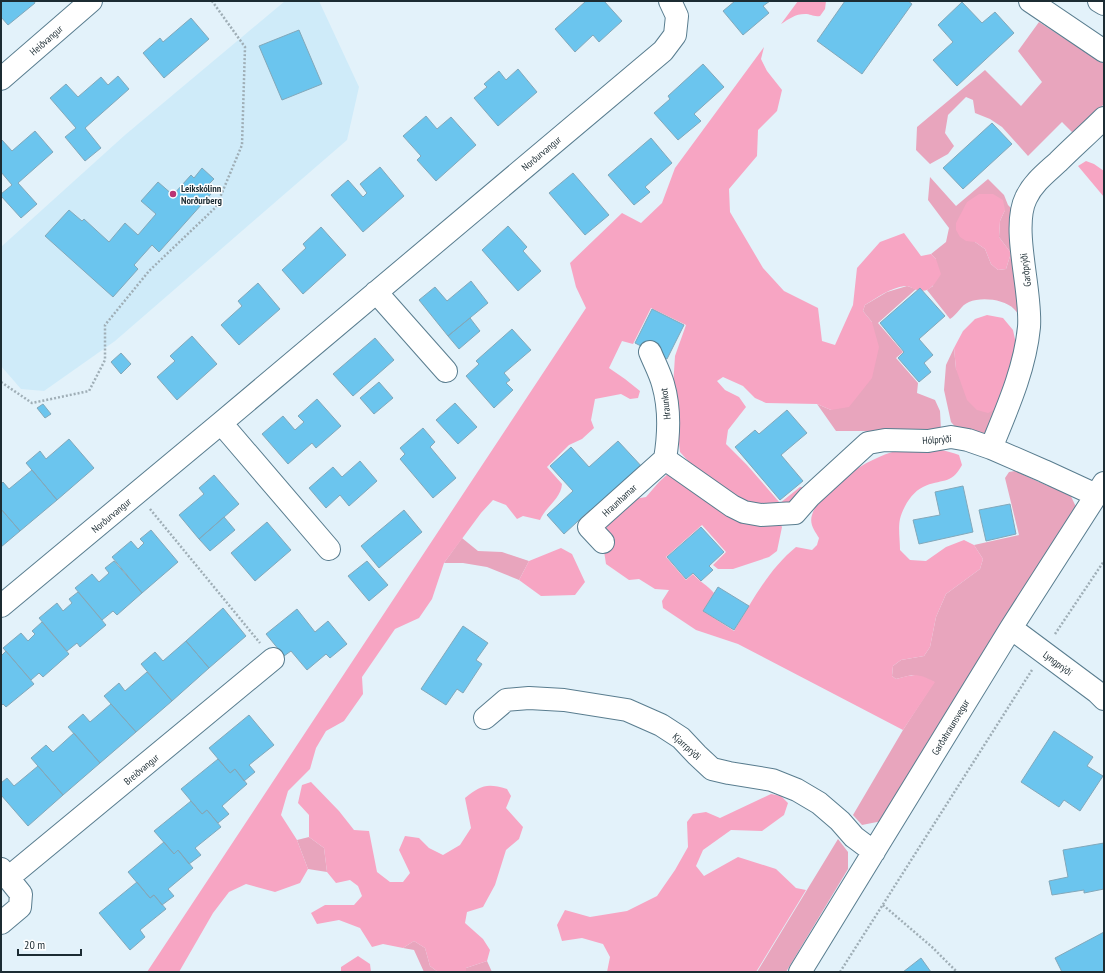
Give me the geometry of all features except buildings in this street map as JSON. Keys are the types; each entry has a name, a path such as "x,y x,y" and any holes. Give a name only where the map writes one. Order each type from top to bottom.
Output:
{"street":[{"name":"Heiðvangur","path":"1,79 91,1"},
{"name":"Norðurvangur","path":"1,606 137,494 663,51 675,35 677,16 670,1"},
{"path":"1030,1 1104,51"},
{"path":"1099,1 1104,4"},
{"name":"Garðprýði","path":"991,448 1021,369 1029,326 1027,283 1020,228 1021,212 1026,198 1036,183 1104,118"},
{"path":"376,292 446,371"},
{"name":"Hraunkot","path":"650,352 663,382 667,399 668,443 665,459"},
{"path":"221,423 329,550"},
{"name":"Hólprýði","path":"665,459 732,506 744,512 766,515 795,513 809,497 868,442 885,440 928,441 951,436 991,448 1100,489"},
{"name":"Hraunhamar","path":"603,542 589,527 665,459"},
{"name":"Garðahraunsvegur","path":"800,972 1011,628 1100,489"},
{"name":"Lyngprýði","path":"1011,628 1097,692 1104,699"},
{"name":"Breiðvangur","path":"1,923 20,907 21,894 5,874 273,660"},
{"name":"Kjarrprýði","path":"485,718 506,700 529,698 564,700 627,710 661,725 681,738 712,769 772,780 798,790 820,803 840,821 854,837 874,852"}],"path":[{"path":"1,382 32,404 89,391 105,360 105,325 150,270 216,207 242,145 245,46 212,1"},
{"path":"137,494 273,660"},
{"path":"840,972 1043,652 1104,561"},
{"path":"883,905 932,947 957,972"}],"shaded area":[{"name":"Leikskólinn Norðurberg","path":"285,1 319,1 359,87 347,140 115,341 44,391 21,389 1,366 1,247 125,135"},
{"path":"798,1 826,1 825,9 820,16 809,14 798,15 781,24"},
{"path":"1039,22 1104,64 1104,104 1074,134 1062,122 1028,156 1002,127 990,119 975,113 973,100 966,97 948,115 945,133 954,146 948,154 930,164 916,150 917,127 985,70 1021,106 1042,82 1018,51"},
{"path":"764,47 761,59 767,71 782,90 777,111 758,130 757,156 729,189 730,212 763,268 784,291 818,308 822,341 835,345 853,305 857,268 880,242 904,233 921,256 931,254 936,259 941,274 933,285 927,290 919,291 906,286 900,287 884,293 865,305 863,311 872,322 879,347 872,378 849,407 831,410 817,404 766,403 755,398 743,386 723,377 717,381 725,390 739,397 746,407 728,430 726,444 747,465 780,503 800,487 809,487 776,515 782,527 777,551 769,557 733,569 718,569 713,565 726,552 702,525 666,557 686,580 693,574 714,593 703,611 734,631 747,608 777,565 796,547 812,550 817,545 819,538 814,530 811,518 817,505 836,483 878,458 902,450 924,448 946,451 959,455 962,465 958,472 950,479 929,484 915,492 908,500 900,519 900,550 910,560 926,561 946,547 964,540 974,545 983,559 980,569 946,594 936,617 930,647 924,656 901,660 893,666 892,676 896,679 916,675 935,682 903,730 738,644 696,630 663,608 662,601 669,590 655,589 639,579 629,580 606,564 604,551 605,529 612,514 623,501 646,497 672,470 704,474 690,463 680,452 673,387 675,356 686,325 651,308 633,344 622,341 609,368 640,391 638,398 630,399 621,394 595,399 591,420 594,428 582,439 569,445 547,467 562,484 559,494 540,520 523,516 517,519 506,505 493,500 481,513 444,563 432,599 419,618 395,629 362,677 363,694 344,721 326,731 316,748 310,769 288,791 281,815 297,840 308,869 300,883 275,892 246,884 229,892 213,913 179,972 147,972 586,308 576,287 570,263 622,213 641,223 662,203 675,168"},
{"path":"1086,161 1094,164 1104,171 1104,197 1078,166"},
{"path":"930,177 956,206 988,179 1004,195 1008,205 1018,215 1025,324 1010,306 999,301 986,299 974,300 966,303 950,319 927,290 933,286 936,259 931,254 946,242 949,228 928,200","holes":["1005,210 1000,221 999,237 1011,253 1006,269 998,270 991,264 985,249 975,242"]},
{"path":"979,194 993,194 1003,200 1005,210 1000,221 999,237 1011,253 1006,269 998,270 991,264 985,249 975,242 966,241 960,237 956,230 956,223 967,202"},
{"path":"907,286 916,289 878,323 903,352 896,358 918,383 917,393 935,400 940,411 941,430 927,439 864,431 836,431 817,404 831,410 872,322 863,311 865,305 887,292"},
{"path":"987,315 1003,318 1013,330 1018,353 1001,406 988,413 977,410 967,400 956,369 954,348 963,331 975,319"},
{"path":"954,348 956,369 1001,406 984,437 959,431 951,422 944,390 946,365"},
{"path":"1015,471 1048,486 1061,486 1069,492 1076,507 1068,526 928,741 882,821 862,825 853,815 903,730 934,682 912,675 896,679 892,676 893,666 901,660 924,656 930,647 936,617 946,594 980,569 983,559 974,545 1019,535 1005,478 1009,472"},
{"path":"462,538 478,551 502,552 529,561 519,580 487,567 463,563 444,563"},
{"path":"561,548 572,554 585,582 575,595 541,596 519,580 529,561"},
{"path":"311,782 339,811 354,830 369,831 377,872 390,882 403,882 410,873 399,850 405,836 419,838 429,848 443,855 460,845 471,828 465,798 484,786 494,786 507,789 511,796 506,808 523,827 519,839 506,850 495,885 483,907 467,912 465,923 483,939 490,950 487,961 466,968 466,972 438,972 430,966 425,948 414,941 403,948 383,944 372,947 360,928 339,920 317,924 311,913 325,905 354,905 362,896 358,886 350,880 336,883 327,872 324,848 309,837 309,815 298,803 302,785"},
{"path":"771,794 781,796 788,803 784,815 762,831 731,830 703,850 696,866 704,876 738,857 776,869 796,888 806,890 756,972 607,972 610,957 603,944 582,938 562,941 557,925 565,910 590,917 627,911 657,896 675,870 688,847 687,822 693,814 706,812 720,818"},
{"path":"309,837 324,848 327,872 308,869 297,840"},
{"path":"838,839 848,852 848,869 786,972 757,972"},
{"path":"414,941 425,948 430,966 438,972 424,972 414,950 403,948"},
{"path":"358,956 370,964 371,972 341,972 341,967"},
{"path":"487,961 492,972 466,972 466,968"}],"place":[{"name":"Leikskólinn Norðurberg","path":"173,194"}]}
